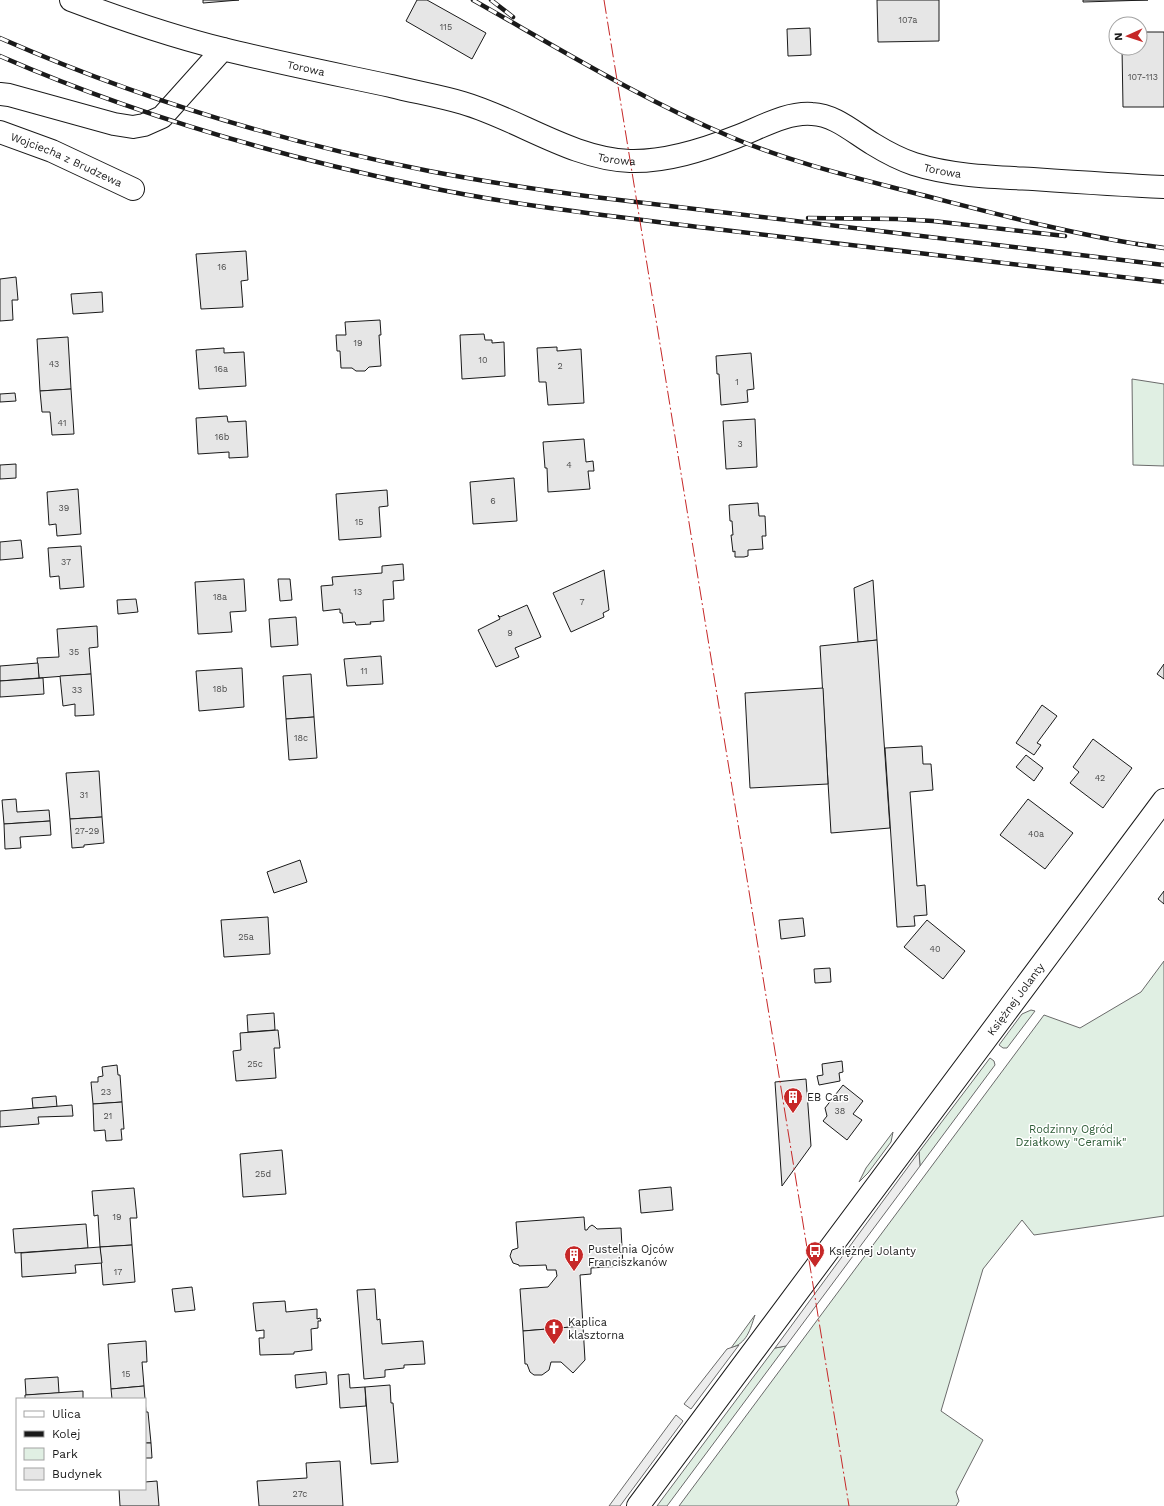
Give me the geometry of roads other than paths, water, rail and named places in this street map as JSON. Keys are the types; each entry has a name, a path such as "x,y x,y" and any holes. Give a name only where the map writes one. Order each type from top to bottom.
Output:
{"street":[{"name":"Torowa","path":"71,0 169,35 223,49 466,104 574,148 610,158 629,161 669,157 703,149 781,119 796,115 811,114 826,116 840,122 891,156 914,164 954,173 1164,187"},
{"path":"0,94 9,95 114,124 133,126 144,125 154,122 162,117 223,49"},
{"name":"Wojciecha z Brudzewa","path":"0,132 52,151 133,189"},
{"name":"Księżnej Jolanty","path":"638,1506 1164,800"}],"railway":[{"path":"473,0 632,90 698,122 753,146 800,162 871,182 1058,229 1143,245"},
{"path":"491,0 513,17"},
{"path":"0,38 104,80 211,116 319,146 429,171 507,185 586,196 1164,265"},
{"path":"0,56 103,97 208,132 314,161 457,193 600,215 1164,282"},
{"path":"808,218 933,221 1065,236"},
{"path":"1138,244 1164,248"}],"place":[{"name":"EB Cars","path":"793,1114"},
{"name":"Księżnej Jolanty","path":"815,1268"},
{"name":"Pustelnia Ojców Franciszkanów","path":"574,1272"},
{"name":"Kaplica klasztorna","path":"554,1345"}],"park label":[{"name":"Rodzinny Ogród Działkowy \"Ceramik\"","path":"1071,1135"}]}
